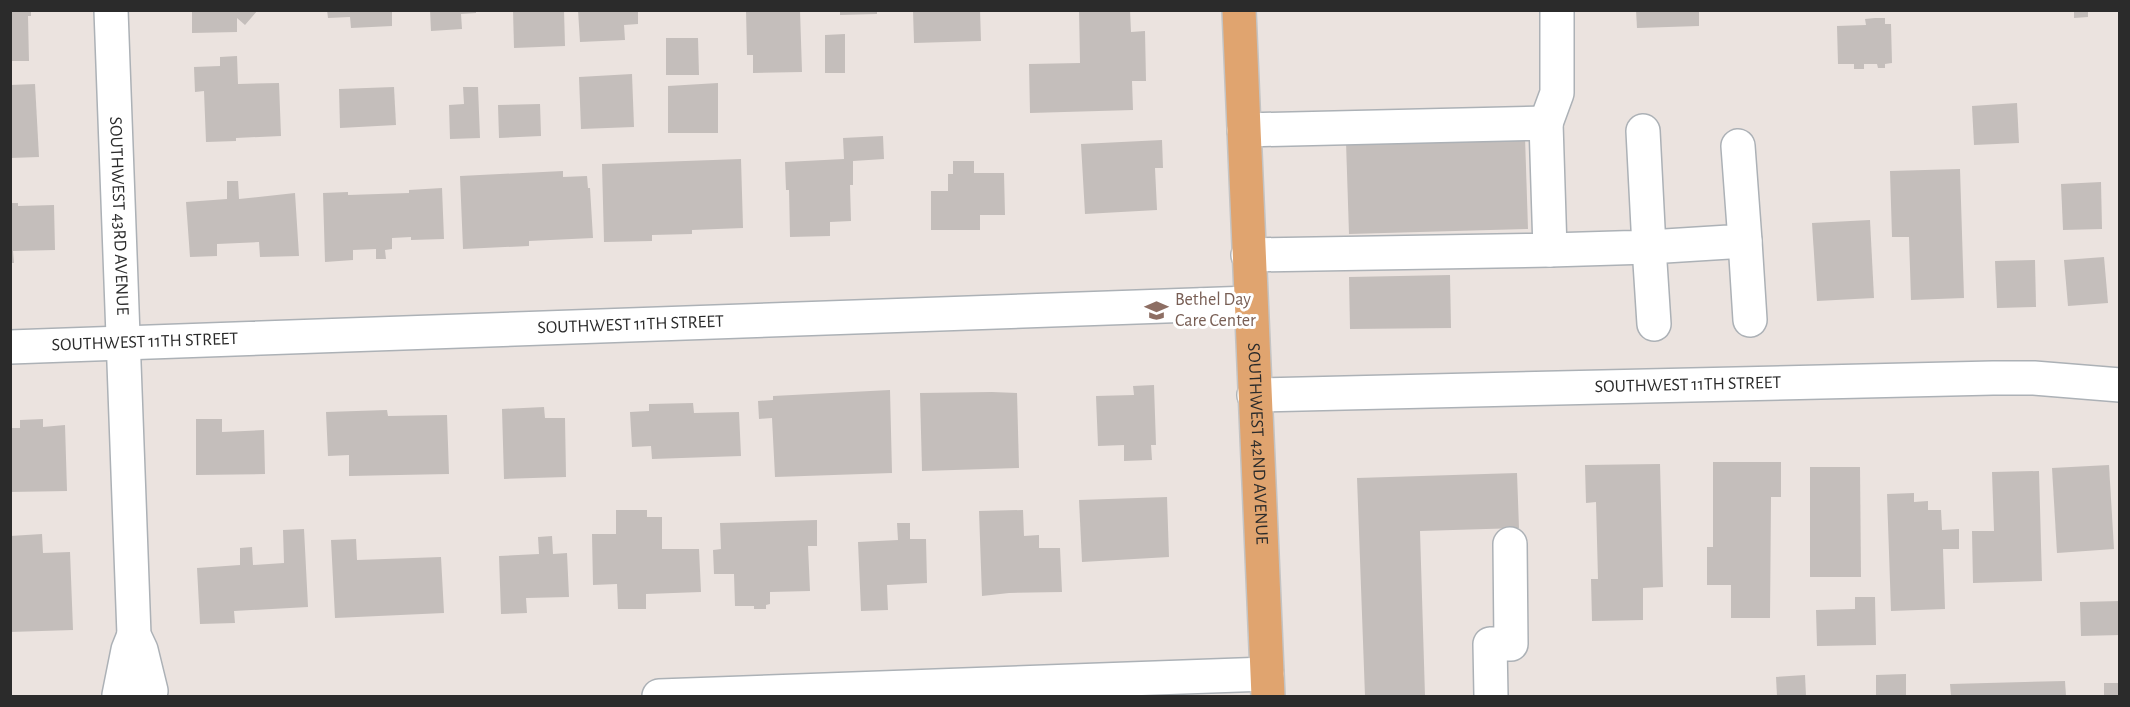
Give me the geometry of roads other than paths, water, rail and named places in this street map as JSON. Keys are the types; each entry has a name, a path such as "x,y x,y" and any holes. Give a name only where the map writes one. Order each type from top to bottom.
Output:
{"main road":[{"name":"SOUTHWEST 42ND AVENUE","path":"1239,10 1268,685"}],"street":[{"name":"SOUTHWEST 43RD AVENUE","path":"111,10 134,635 156,695"},
{"path":"1550,250 1546,123 1557,93 1557,10"},
{"path":"1244,130 1546,123"},
{"path":"1643,131 1654,324"},
{"path":"1738,146 1750,320"},
{"path":"1248,255 1550,250 1745,241"},
{"name":"SOUTHWEST 11TH STREET","path":"10,347 1250,303"},
{"name":"SOUTHWEST 11TH STREET","path":"1254,395 1993,378 2034,378 2120,385"},
{"path":"1491,696 1490,644 1511,644 1510,544"},
{"name":"SOUTHWEST 43RD AVENUE","path":"118,696 128,650 134,635"},
{"path":"659,696 1268,685"},
{"path":"118,696 133,689 142,688 156,695"}],"place":[{"name":"Bethel Day Care Center","path":"1157,310"}]}
